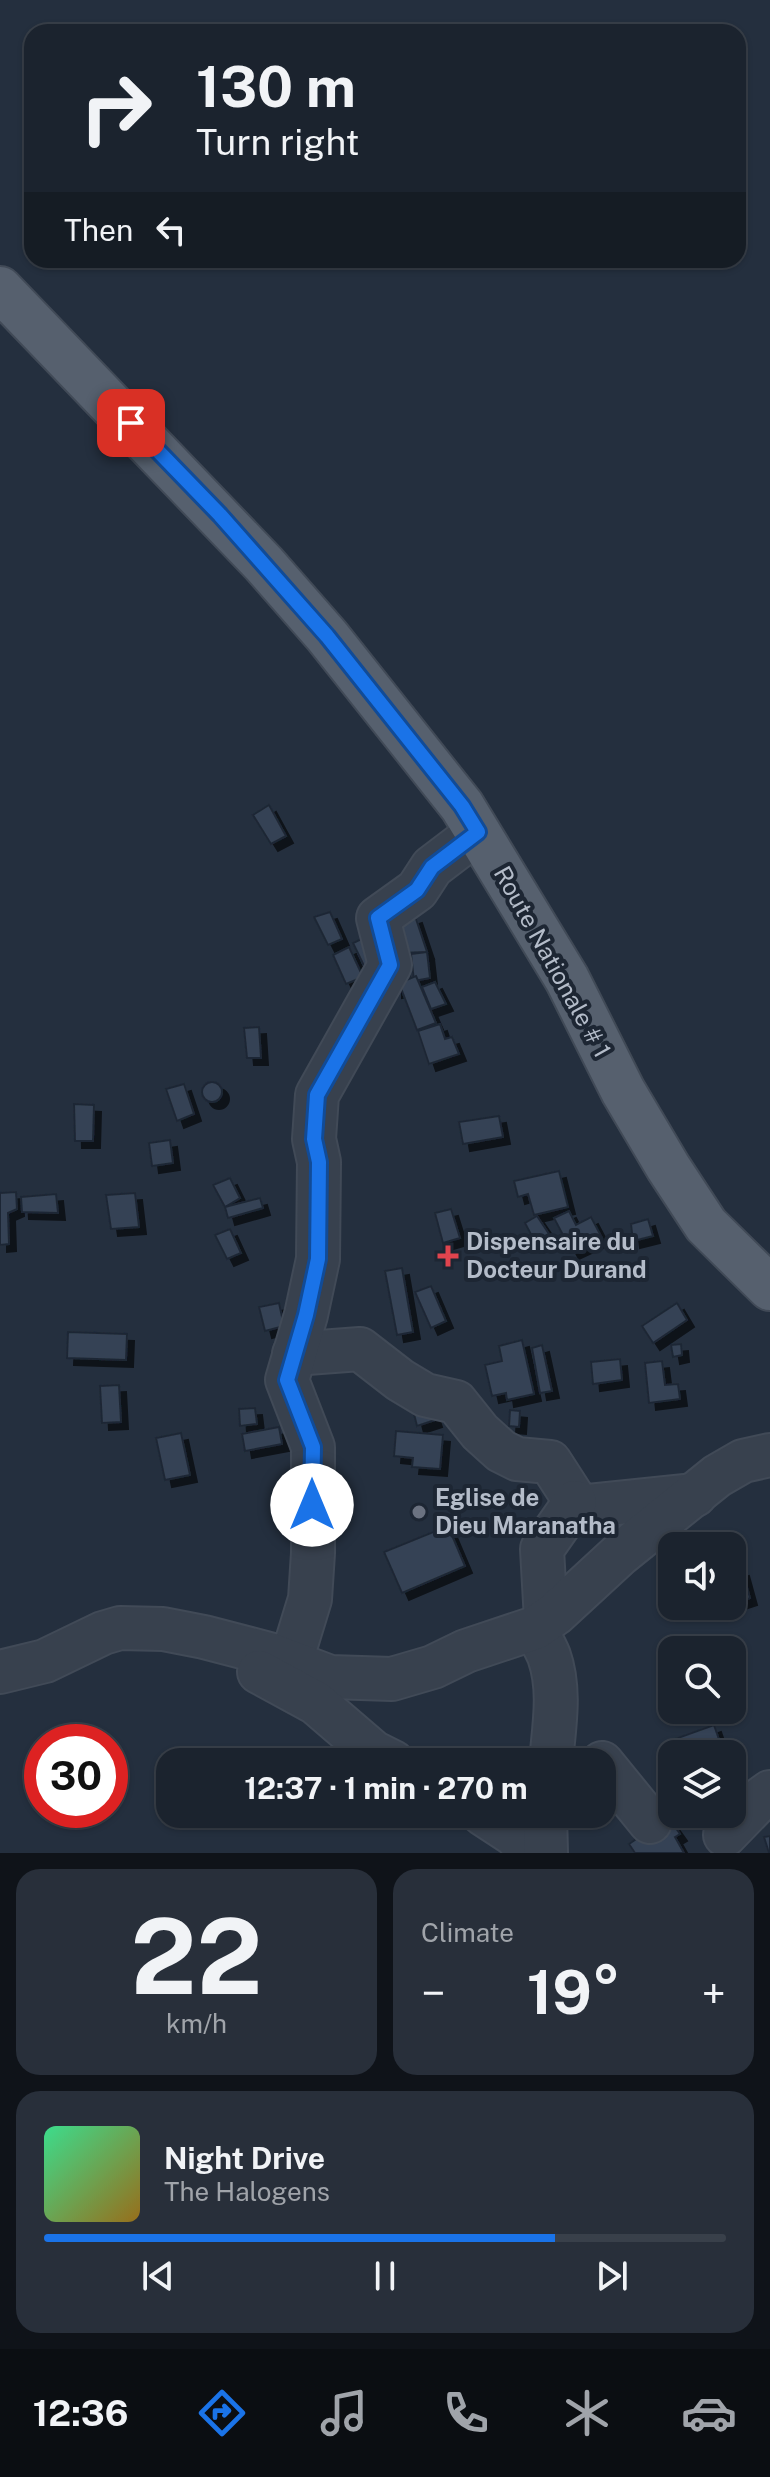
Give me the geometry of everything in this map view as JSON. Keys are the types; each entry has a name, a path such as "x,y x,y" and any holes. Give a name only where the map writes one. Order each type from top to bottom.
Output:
{"main road":[{"name":"Route Nationale # 1","path":"0,289 220,515 275,576 327,636 462,806 567,979 623,1091 668,1167 706,1225 770,1288"}],"street":[{"path":"291,1661 310,1599 313,1553 313,1447 287,1380 318,1259 319,1162 314,1139 317,1095 390,965 378,918 417,890 432,867 478,832"},
{"path":"294,1354 360,1349 425,1395 456,1402 480,1432 501,1451 517,1459 550,1462 579,1507 695,1495"},
{"path":"0,1672 45,1661 120,1628 163,1629 193,1635 291,1661 330,1677 392,1679 433,1667 466,1651 540,1624 717,1476 743,1461 770,1455"},
{"path":"552,1748 555,1681 540,1624 542,1549 575,1502"},
{"path":"193,1635 316,1703 368,1748"},
{"path":"616,1781 650,1822"},
{"path":"725,1835 770,1792"},
{"path":"504,1828 515,1835 530,1853"},
{"path":"545,1828 546,1853"}],"building":[{"path":"269,805 286,836 271,844 253,815"},
{"path":"330,912 342,939 328,945 314,917"},
{"path":"415,916 427,952 400,953 391,924"},
{"path":"366,937 380,966 367,972 353,943"},
{"path":"349,947 363,977 346,984 333,955"},
{"path":"427,952 430,978 414,981 411,954"},
{"path":"395,976 410,976 411,988 395,991"},
{"path":"416,976 436,1023 417,1030 399,983"},
{"path":"435,982 446,1004 431,1009 422,987"},
{"path":"440,1024 445,1039 452,1037 459,1054 429,1064 418,1031"},
{"path":"259,1027 261,1058 247,1058 244,1028"},
{"path":"208,1082 216,1082 222,1092 216,1102 208,1102 202,1096 202,1088"},
{"path":"184,1084 194,1114 177,1121 166,1089"},
{"path":"74,1104 94,1105 93,1141 75,1141"},
{"path":"499,1116 503,1137 463,1144 459,1122"},
{"path":"170,1140 173,1163 152,1166 149,1143"},
{"path":"559,1171 568,1207 534,1215 528,1194 518,1197 514,1181"},
{"path":"230,1178 240,1198 225,1207 213,1185"},
{"path":"16,1192 17,1209 8,1213 9,1244 0,1245 0,1193"},
{"path":"135,1193 139,1227 111,1229 106,1195"},
{"path":"56,1194 58,1213 22,1212 21,1197"},
{"path":"260,1198 263,1208 228,1218 225,1207"},
{"path":"451,1209 460,1238 443,1243 435,1213"},
{"path":"569,1211 576,1225 591,1217 602,1238 572,1252 554,1218"},
{"path":"537,1216 549,1234 535,1242 525,1223"},
{"path":"648,1219 653,1236 633,1241 631,1224"},
{"path":"230,1229 241,1253 227,1259 215,1235"},
{"path":"402,1268 413,1332 397,1335 385,1271"},
{"path":"431,1286 446,1321 431,1328 415,1292"},
{"path":"279,1303 284,1326 265,1331 259,1307"},
{"path":"677,1303 687,1320 653,1343 642,1326"},
{"path":"68,1332 127,1334 126,1360 67,1358"},
{"path":"522,1340 534,1394 507,1400 506,1393 492,1396 485,1365 502,1361 499,1346"},
{"path":"681,1344 682,1355 673,1357 671,1345"},
{"path":"542,1345 552,1391 540,1393 532,1348"},
{"path":"620,1359 622,1380 593,1384 591,1362"},
{"path":"662,1361 665,1385 678,1384 680,1399 649,1403 645,1363"},
{"path":"119,1385 121,1422 102,1423 100,1386"},
{"path":"424,1387 435,1420 417,1426 408,1390"},
{"path":"255,1408 257,1424 240,1426 239,1409"},
{"path":"510,1410 520,1411 519,1427 509,1426"},
{"path":"279,1427 282,1444 245,1451 242,1434"},
{"path":"396,1431 443,1435 440,1469 412,1467 413,1458 394,1456"},
{"path":"181,1433 190,1475 165,1480 156,1438"},
{"path":"448,1526 465,1566 402,1593 384,1552"},
{"path":"714,1725 719,1740 675,1740"},
{"path":"667,1828 676,1828 680,1834 675,1837 684,1853 635,1853 629,1844 651,1829 658,1834"},
{"path":"770,1836 770,1853 769,1853 764,1837"}],"place":[{"name":"Dispensaire du Docteur Durand","path":"448,1256"},
{"name":"Eglise de Dieu Maranatha","path":"419,1512"}],"route":[{"path":"131,423 220,515 327,636 462,806 478,832 432,867 417,890 378,918 390,965 317,1095 314,1139 319,1162 318,1259 287,1380 313,1447 312,1505"}]}
